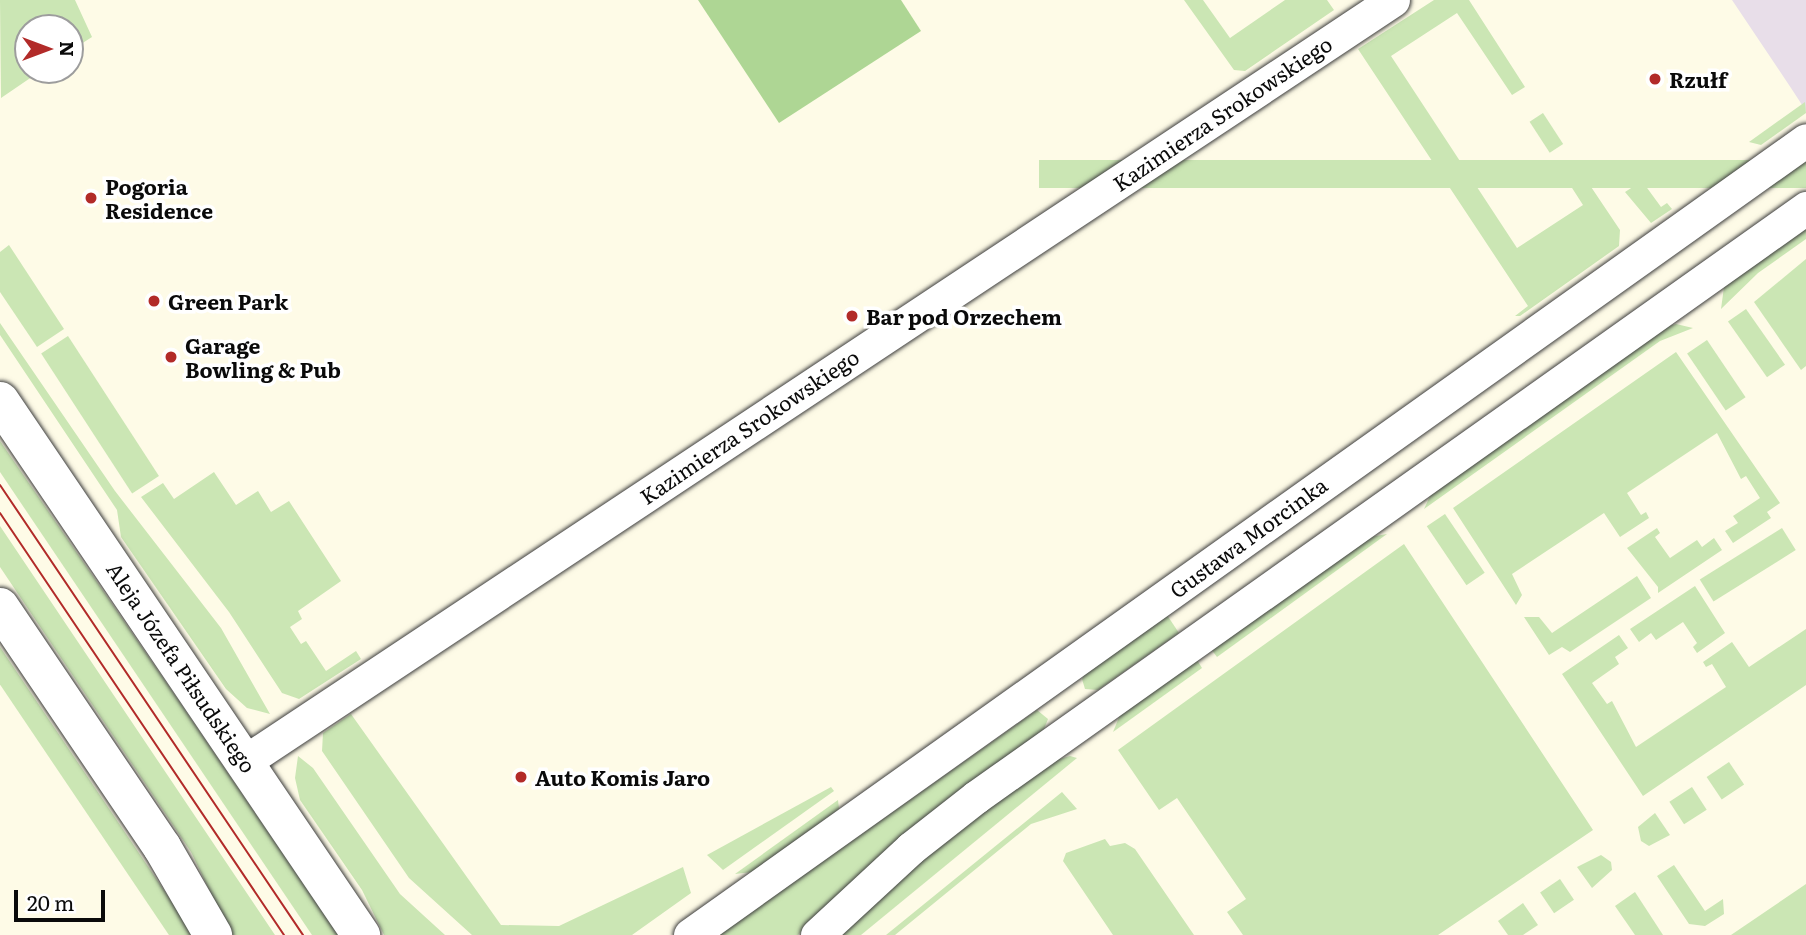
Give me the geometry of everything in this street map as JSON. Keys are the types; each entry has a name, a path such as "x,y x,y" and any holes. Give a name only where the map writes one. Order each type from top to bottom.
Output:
{"street":[{"name":"Kazimierza Srokowskiego","path":"247,760 1393,0"},
{"name":"Gustawa Morcinka","path":"690,935 1806,140"},
{"path":"817,935 922,839 1079,723 1806,208"},
{"name":"Aleja Józefa Piłsudskiego","path":"0,401 247,760 361,935"},
{"path":"0,607 162,847 213,935"},
{"path":"1049,679 1079,723"}],"shaded area":[{"path":"1732,0 1806,0 1806,111 1791,88"}],"green space":[{"path":"0,0 75,0 81,14 14,14 14,84 22,84 1,98"},
{"path":"698,0 901,0 921,31 779,123"},
{"path":"1184,0 1203,0 1230,38 1285,0 1327,0 1334,10 1245,71 1234,70"},
{"path":"1434,0 1469,0 1525,87 1512,95 1457,13 1391,56 1517,248 1583,205 1565,177 1579,169 1620,230 1619,246 1520,316 1515,316 1528,306 1358,49"},
{"path":"84,20 92,37 84,42"},
{"path":"1805,102 1806,113 1761,145 1749,142"},
{"path":"1543,113 1563,144 1550,153 1530,122"},
{"path":"1039,160 1806,160 1806,188 1039,188"},
{"path":"1642,181 1661,207 1667,203 1672,209 1651,223 1625,192"},
{"path":"1806,228 1806,239 1758,273 1721,309 1724,287"},
{"path":"9,245 64,329 37,347 0,292 0,252"},
{"path":"1806,259 1806,366 1801,370 1754,302"},
{"path":"1746,309 1785,365 1767,377 1728,322"},
{"path":"0,323 115,491 221,628 270,714 247,708 226,689 121,537 117,510 0,335"},
{"path":"1676,324 1693,328 1660,341 1424,509 1432,492 1665,327"},
{"path":"68,336 159,476 132,493 41,353"},
{"path":"1707,340 1746,397 1726,411 1687,353"},
{"path":"1676,352 1780,503 1767,512 1771,518 1733,543 1725,531 1738,523 1733,516 1760,498 1746,476 1741,479 1717,433 1627,493 1641,515 1646,512 1649,518 1620,537 1604,513 1512,574 1522,595 1516,605 1453,508"},
{"path":"0,441 338,935 312,935 0,472"},
{"path":"214,472 236,505 258,491 271,512 289,501 341,581 298,611 302,619 290,627 301,644 306,641 326,671 356,651 361,659 299,699 282,693 229,612 141,497 163,483 174,499"},
{"path":"1445,514 1485,573 1466,585 1427,526"},
{"path":"0,526 275,935 231,935 191,852 0,567"},
{"path":"1657,528 1660,533 1655,537 1670,558 1697,540 1702,547 1714,538 1722,550 1658,593 1658,587 1627,548"},
{"path":"1782,528 1796,550 1714,601 1700,579"},
{"path":"1387,534 1217,657 1211,649 1370,537"},
{"path":"1404,544 1593,830 1438,935 1243,935 1227,912 1246,899 1177,798 1159,810 1118,750"},
{"path":"1637,576 1651,598 1570,652 1562,647 1549,655 1524,617 1539,617 1552,633"},
{"path":"1695,586 1725,633 1697,653 1693,647 1697,643 1683,622 1656,640 1651,633 1639,642 1630,629"},
{"path":"1167,615 1179,633 1098,690 1085,689 1082,679 1086,672"},
{"path":"1806,629 1806,685 1643,796 1562,674 1619,635 1628,648 1615,657 1619,664 1592,683 1607,704 1612,701 1636,747 1726,687 1712,664 1706,667 1703,662 1732,642 1749,667"},
{"path":"0,647 194,935 169,935 0,685"},
{"path":"1197,660 1202,668 1113,732 1120,715"},
{"path":"1037,710 1048,719 1044,729 874,861 798,935 719,935"},
{"path":"351,714 501,925 559,926 683,867 691,893 632,935 472,935 409,878 322,751 323,733"},
{"path":"298,756 313,768 400,894 445,935 384,935 362,890 300,800 295,778"},
{"path":"1070,756 1077,758 861,935 838,935 959,829 1056,760"},
{"path":"1729,762 1744,784 1722,799 1707,777"},
{"path":"831,787 834,791 723,870 707,855"},
{"path":"1692,787 1707,810 1684,824 1669,802"},
{"path":"1062,792 1077,809 1031,824 895,935 886,935"},
{"path":"838,800 839,809 752,872 735,874"},
{"path":"1655,813 1670,835 1649,846 1641,841 1638,827"},
{"path":"1105,839 1110,846 1125,843 1135,849 1194,935 1113,935 1063,861 1066,853"},
{"path":"1601,855 1611,862 1612,870 1592,888 1577,867"},
{"path":"1674,865 1705,911 1723,899 1724,914 1705,926 1689,924 1657,876"},
{"path":"1560,879 1574,900 1554,913 1540,892"},
{"path":"1806,884 1806,935 1731,935"},
{"path":"1635,892 1663,935 1635,935 1615,906"},
{"path":"1523,903 1538,925 1523,935 1508,935 1498,921"}],"tram line":[{"path":"0,485 303,935"},
{"path":"0,513 284,935"}],"place":[{"name":"Rzułf","path":"1655,79"},
{"name":"Pogoria Residence","path":"91,198"},
{"name":"Green Park","path":"154,301"},
{"name":"Bar pod Orzechem","path":"852,316"},
{"name":"Garage Bowling & Pub","path":"171,357"},
{"name":"Auto Komis Jaro","path":"521,777"}]}
